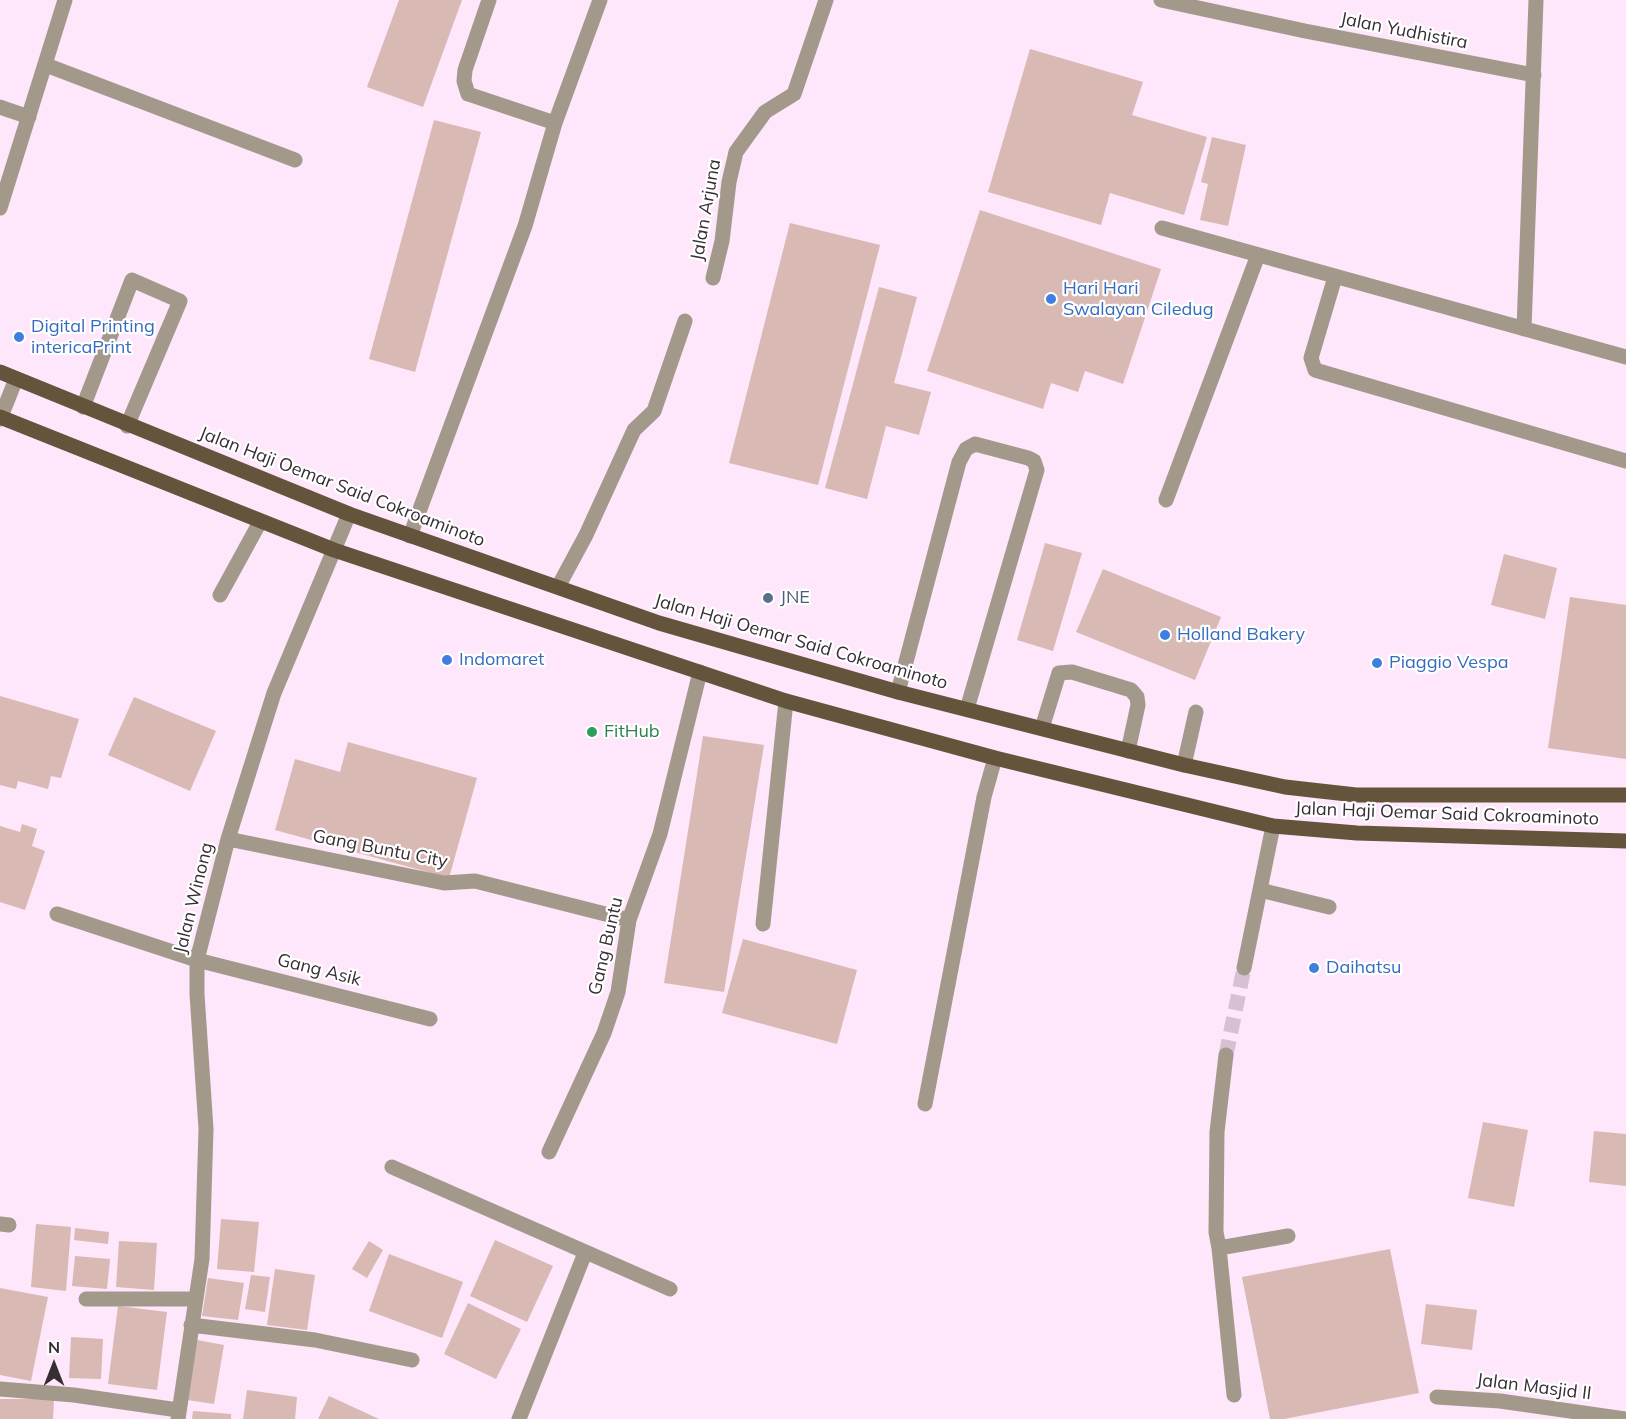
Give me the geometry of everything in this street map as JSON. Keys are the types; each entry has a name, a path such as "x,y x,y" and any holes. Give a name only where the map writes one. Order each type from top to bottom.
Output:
{"main road":[{"name":"Jalan Haji Oemar Said Cokroaminoto","path":"0,372 127,426 410,536 659,623 898,692 1184,765 1285,787 1356,795 1626,795"},
{"name":"Jalan Haji Oemar Said Cokroaminoto","path":"0,418 334,550 786,701 995,758 1273,826 1357,833 1626,841"}],"street":[{"path":"0,208 65,0"},
{"path":"489,0 465,70 464,81 468,94 555,123"},
{"path":"410,536 525,226 555,123 600,0"},
{"name":"Jalan Arjuna","path":"713,278 722,241 729,182 736,152 765,112 794,94 826,0"},
{"name":"Jalan Yudhistira","path":"1161,0 1316,34 1533,75"},
{"path":"1524,329 1536,0"},
{"path":"46,65 295,160"},
{"path":"0,107 29,117"},
{"path":"1162,228 1626,357"},
{"path":"1166,500 1258,255"},
{"path":"1335,277 1311,358 1315,370 1626,461"},
{"path":"83,407 132,280 180,301 127,426"},
{"path":"558,587 586,535 634,430 654,411 685,321"},
{"path":"0,418 16,379"},
{"path":"898,692 959,462 966,449 975,444 1028,458 1034,461 1037,470 967,709"},
{"name":"Jalan Winong","path":"178,1414 202,1259 206,1129 197,994 198,960 228,839 274,693 349,514"},
{"path":"220,595 260,522"},
{"name":"Gang Buntu","path":"549,1152 604,1033 618,992 629,920 660,834 700,672"},
{"path":"1042,728 1059,673 1072,672 1131,690 1137,697 1138,705 1128,751"},
{"path":"763,924 786,701"},
{"path":"1184,765 1196,712"},
{"path":"925,1104 984,797 995,758"},
{"path":"1244,968 1273,826"},
{"name":"Gang Buntu City","path":"228,839 444,883 475,881 629,920"},
{"path":"1260,890 1329,907"},
{"name":"Gang Asik","path":"57,914 198,960 430,1019"},
{"path":"1226,1055 1217,1132 1216,1232 1234,1395"},
{"path":"392,1167 670,1289"},
{"path":"1219,1248 1288,1236"},
{"path":"519,1419 585,1253"},
{"path":"86,1299 195,1299"},
{"path":"191,1324 315,1340 412,1360"},
{"path":"0,1389 64,1394 178,1414"},
{"name":"Jalan Masjid II","path":"1437,1397 1500,1401 1591,1416 1626,1419"}],"building":[{"path":"399,0 462,0 423,107 367,87"},
{"path":"1030,49 1143,82 1132,115 1207,137 1184,215 1110,193 1101,225 988,192"},
{"path":"434,120 481,132 415,372 369,359"},
{"path":"1212,137 1246,145 1228,226 1200,220 1208,184 1201,182"},
{"name":"Hari Hari Swalayan Ciledug","path":"980,210 1161,269 1123,384 1085,371 1078,392 1051,383 1043,409 927,371"},
{"path":"790,223 880,245 818,485 729,463"},
{"path":"879,287 917,297 894,383 931,392 919,435 886,426 867,499 825,488"},
{"path":"1045,543 1082,553 1053,651 1017,640"},
{"path":"1504,554 1557,568 1545,619 1491,605"},
{"path":"1103,569 1221,617 1195,680 1076,632"},
{"path":"1570,597 1626,605 1626,759 1548,748"},
{"path":"0,696 79,719 61,778 51,776 48,789 18,781 16,789 0,785"},
{"path":"134,697 216,731 190,791 108,755"},
{"path":"703,736 764,745 724,992 664,983"},
{"path":"348,742 477,778 449,878 275,830 295,759 340,772"},
{"path":"22,824 37,829 32,846 45,851 25,910 0,902 0,826 20,832"},
{"path":"743,939 857,970 837,1044 722,1013"},
{"path":"1483,1122 1528,1130 1514,1207 1468,1198"},
{"path":"1594,1131 1626,1134 1626,1186 1589,1182"},
{"path":"221,1219 259,1222 254,1272 217,1269"},
{"path":"36,1224 71,1227 66,1291 31,1287"},
{"path":"75,1228 109,1232 108,1244 74,1240"},
{"path":"495,1240 553,1266 527,1322 470,1296"},
{"path":"119,1241 157,1243 154,1290 116,1287"},
{"path":"369,1241 383,1250 367,1278 352,1269"},
{"path":"1390,1249 1419,1393 1284,1419 1270,1419 1242,1277"},
{"path":"389,1254 463,1282 442,1338 369,1311"},
{"path":"75,1256 110,1259 107,1289 72,1286"},
{"path":"275,1269 315,1275 307,1330 267,1325"},
{"path":"251,1275 270,1277 265,1312 245,1309"},
{"path":"208,1278 244,1283 238,1320 202,1316"},
{"path":"0,1288 48,1297 31,1381 0,1375"},
{"path":"468,1303 521,1329 496,1379 444,1354"},
{"path":"1426,1304 1477,1310 1472,1350 1421,1344"},
{"path":"118,1306 167,1312 157,1390 108,1384"},
{"path":"71,1337 103,1339 101,1379 69,1378"},
{"path":"197,1340 224,1345 214,1404 187,1400"},
{"path":"247,1390 297,1397 295,1419 243,1419"},
{"path":"329,1396 379,1419 318,1419"},
{"path":"0,1399 54,1399 53,1419 0,1419"},
{"path":"193,1411 231,1414 231,1419 192,1419"}],"tunnel":[{"path":"1226,1055 1244,968"}],"place":[{"name":"Hari Hari Swalayan Ciledug","path":"1051,299"},
{"name":"Digital Printing intericaPrint","path":"19,337"},
{"name":"JNE","path":"768,598"},
{"name":"Holland Bakery","path":"1165,635"},
{"name":"Indomaret","path":"447,660"},
{"name":"Piaggio Vespa","path":"1377,663"},
{"name":"FitHub","path":"592,732"},
{"name":"Daihatsu","path":"1314,968"}]}
